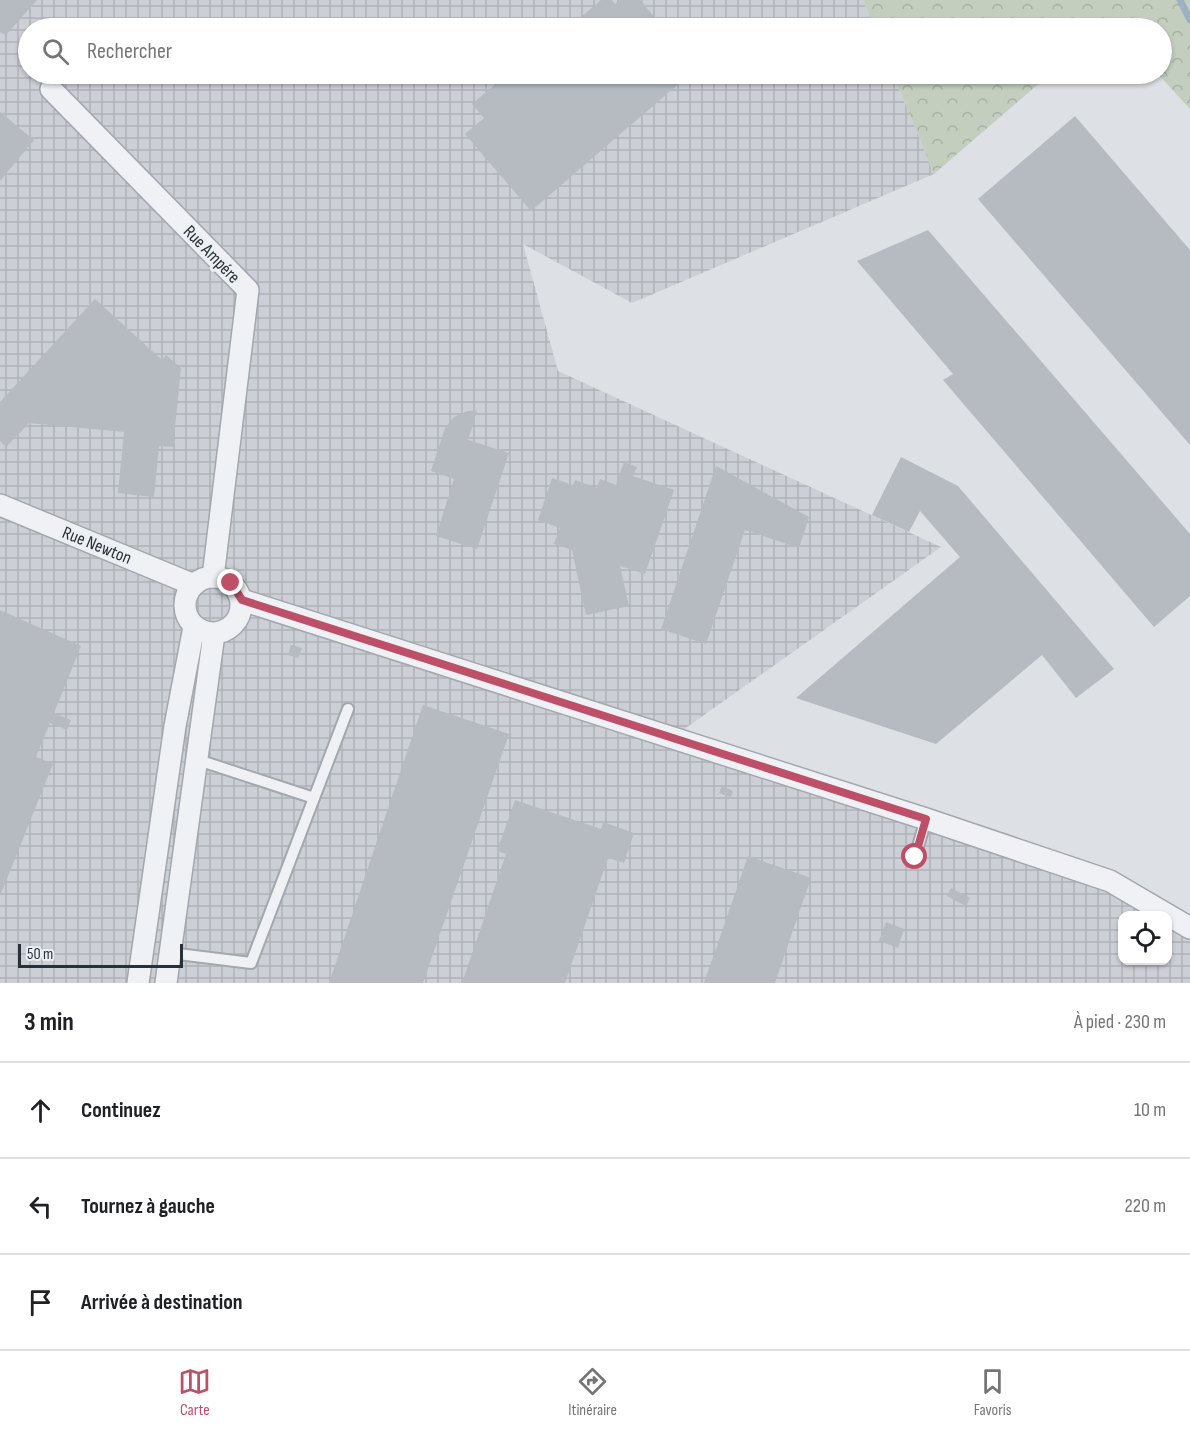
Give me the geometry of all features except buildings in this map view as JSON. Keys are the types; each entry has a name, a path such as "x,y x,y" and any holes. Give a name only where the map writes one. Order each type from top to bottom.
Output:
{"street":[{"name":"Rue Ampére","path":"51,88 248,290 213,577"},
{"name":"Rue Newton","path":"0,505 194,585"},
{"path":"213,577 231,583 242,600 242,612 238,621 228,631 214,634 194,627 187,617 185,606 187,594 194,585 213,577"},
{"path":"242,600 926,819 1110,881 1190,928"},
{"path":"138,983 175,726 194,627"},
{"path":"166,983 214,634"}],"lane":[{"path":"170,952 252,963 348,709"},
{"path":"198,760 314,798"},
{"path":"915,857 926,819"}],"shaded area":[{"path":"0,0 863,0 870,18 18,18 18,84 897,84 934,174 632,303 523,244 558,371 941,547 673,737 1043,851 1149,911 1118,911 1118,965 1172,965 1172,924 1190,935 1190,983 0,983"}],"green space":[{"path":"863,0 1190,0 1190,109 1167,84 1172,84 1172,18 870,18"},
{"path":"897,84 1038,84 934,174"}],"waterway":[{"path":"1180,0 1190,20"}],"route":[{"path":"231,583 238,590 242,600 926,819 915,857"}]}
